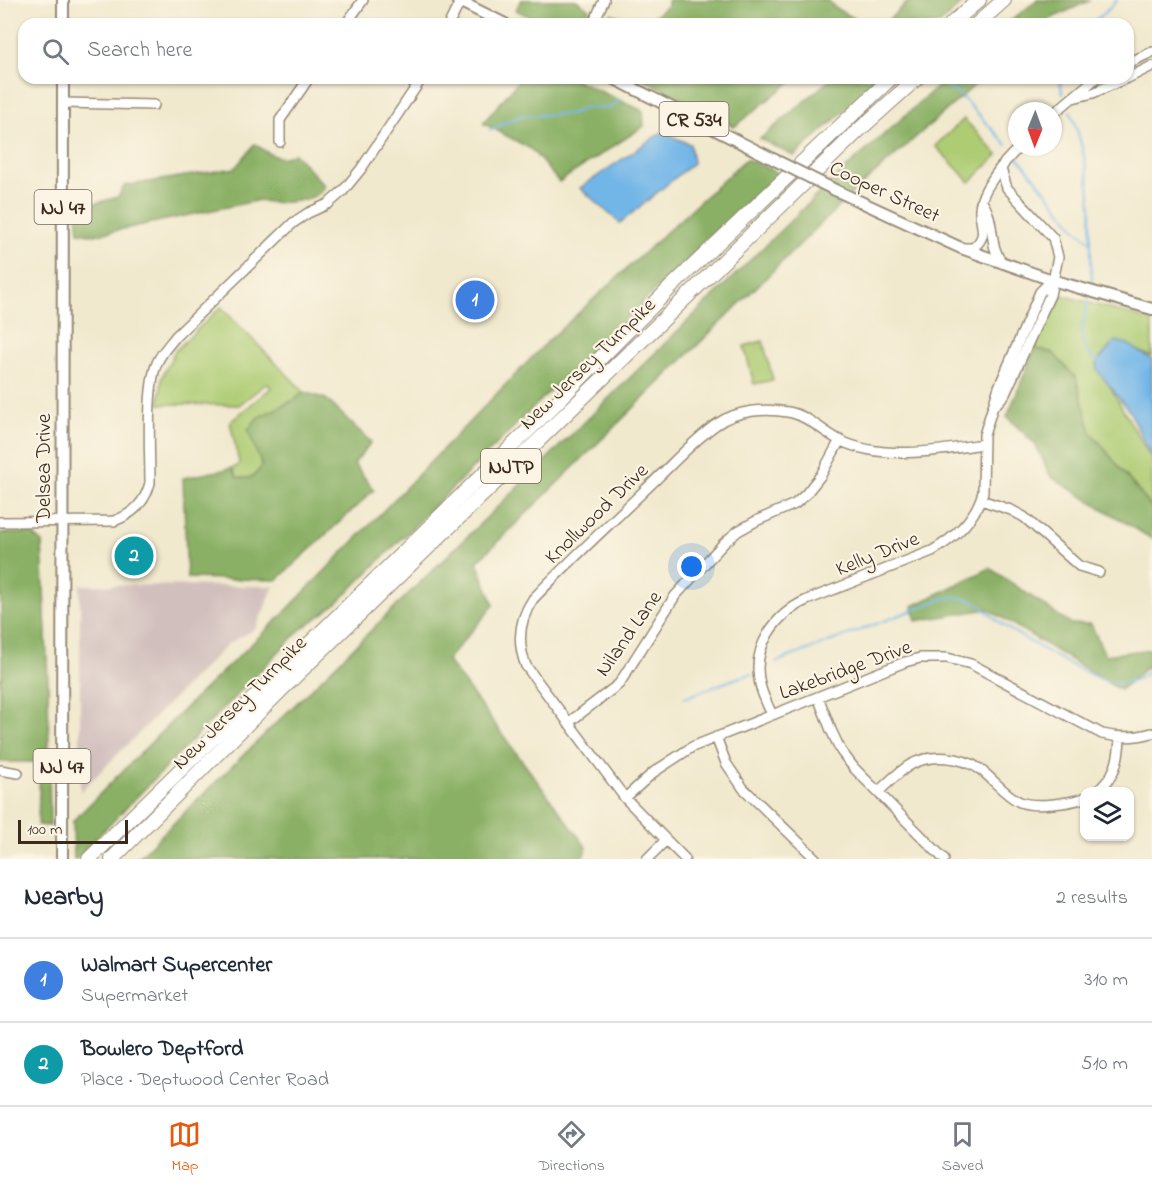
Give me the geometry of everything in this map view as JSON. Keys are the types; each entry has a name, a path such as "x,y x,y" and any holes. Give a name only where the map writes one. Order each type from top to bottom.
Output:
{"highway":[{"path":"958,18 979,0"},
{"path":"984,18 1004,0"},
{"name":"New Jersey Turnpike","path":"89,859 526,433 671,287 885,84"},
{"name":"New Jersey Turnpike","path":"112,859 437,537 859,129 910,84"}],"main road":[{"path":"63,0 63,18"},
{"path":"460,1 493,18"},
{"name":"Delsea Drive","path":"62,856 63,84"},
{"name":"Cooper Street","path":"625,84 835,190 961,248 1052,280 1152,309"}],"street":[{"path":"350,18 363,0"},
{"path":"596,18 604,0"},
{"path":"452,18 460,1"},
{"path":"1134,60 1152,52"},
{"path":"1134,75 1152,66"},
{"path":"280,142 280,120 305,84"},
{"path":"0,522 114,521 128,516 138,508 148,493 150,483 151,384 162,353 176,336 293,223 328,204 344,191 418,84"},
{"path":"1062,107 1089,84"},
{"path":"1073,98 1093,93 1113,84"},
{"path":"63,103 154,105"},
{"path":"961,248 973,248 982,239 980,207 984,192 1011,156"},
{"path":"1005,162 1001,169 1007,188 1053,238 1057,247 1058,257 1052,280"},
{"path":"982,202 989,215 994,250 1002,263"},
{"name":"Kelly Drive","path":"772,715 760,683 759,666 765,638 781,617 807,600 932,552 958,533 970,519 981,500 984,435 999,387 1040,292 1052,280"},
{"name":"Knollwood Drive","path":"685,859 625,798 526,666 521,653 522,622 526,609 542,589 718,423 752,411 790,412 825,429 840,440 876,450 912,453 983,444"},
{"name":"Niland Lane","path":"568,723 619,684 675,596 698,568 738,531 795,504 821,475 840,440"},
{"path":"981,500 1024,517 1079,566 1099,572"},
{"name":"Lakebridge Drive","path":"625,798 654,772 681,754 716,737 920,658 947,658 971,664 1102,734 1120,738 1152,733"},
{"path":"818,697 841,751 854,768 944,859"},
{"path":"716,737 726,763 743,788 816,859"},
{"path":"1103,787 1114,772 1120,756 1120,738"},
{"path":"878,792 911,765 924,760 956,758 982,771 1006,793 1021,802 1031,805 1080,800"},
{"path":"0,770 18,773"},
{"path":"647,859 666,840"}],"shaded area":[{"path":"80,585 274,586 256,628 228,644 80,792"}],"green space":[{"path":"521,0 576,0 589,9 584,18 532,18 516,10"},
{"path":"668,0 828,0 835,8 854,18 652,18 668,5"},
{"path":"910,0 965,0 946,18 890,18"},
{"path":"1037,0 1091,0 1052,18 1014,18"},
{"path":"611,14 627,18 609,18"},
{"path":"516,84 585,84 643,111 644,126 559,182 531,149 483,123"},
{"path":"653,84 788,84 734,127"},
{"path":"825,84 874,84 794,156 760,139"},
{"path":"940,84 976,84 848,197 477,562 494,605 447,660 587,848 581,859 137,859 823,189"},
{"path":"964,119 998,155 970,182 935,146"},
{"path":"255,144 278,157 294,153 325,186 313,197 298,201 266,202 260,200 95,235 79,232 77,214 82,207 118,197 124,186 235,168"},
{"path":"746,159 778,173 554,387 336,604 300,630 74,859 73,821 197,696 283,614 548,341"},
{"path":"1062,295 1152,321 1152,357 1116,341 1097,364 1152,460 1152,508 1090,432 1076,378 1053,353 1035,348 1038,336"},
{"path":"221,307 304,392 294,400 257,418 263,466 249,478 237,477 232,468 238,466 239,462 230,422 271,388 267,383 239,405 159,404 162,377 175,351"},
{"path":"763,341 773,380 754,384 744,346"},
{"path":"1035,348 1053,353 1076,378 1091,432 1152,508 1152,539 1051,477 1035,444 1007,417"},
{"path":"304,392 326,399 371,442 354,464 374,490 277,580 187,578 183,478 232,468 237,477 249,478 254,475 262,466 248,430 257,418 294,400"},
{"path":"0,533 31,533 42,542 48,681 50,826 38,825 40,762 0,762 0,678 2,677"},
{"path":"990,568 1071,624 1091,624 1105,655 1152,649 1152,663 1120,690 988,609 916,621 913,606"}],"water":[{"path":"662,132 690,144 693,163 620,223 580,188"},
{"path":"1115,341 1128,344 1152,360 1152,459 1130,412 1097,370 1097,362"}],"waterway":[{"path":"1098,18 1117,0"},
{"path":"942,84 960,95 1007,145"},
{"path":"1060,84 1063,94"},
{"path":"490,130 520,116 570,114 584,108 610,108 621,99"},
{"path":"1070,111 1089,183 1093,287"},
{"path":"1018,157 1075,228 1090,241"},
{"path":"1088,300 1082,327 1083,343 1086,350 1100,363"},
{"path":"776,662 942,599 963,597 978,604 1006,627 1029,641 1094,676 1123,683 1145,675 1152,669"},
{"path":"684,698 752,674"}],"place":[{"name":"Walmart Supercenter","path":"475,300"},
{"name":"Bowlero Deptford","path":"134,556"}]}
